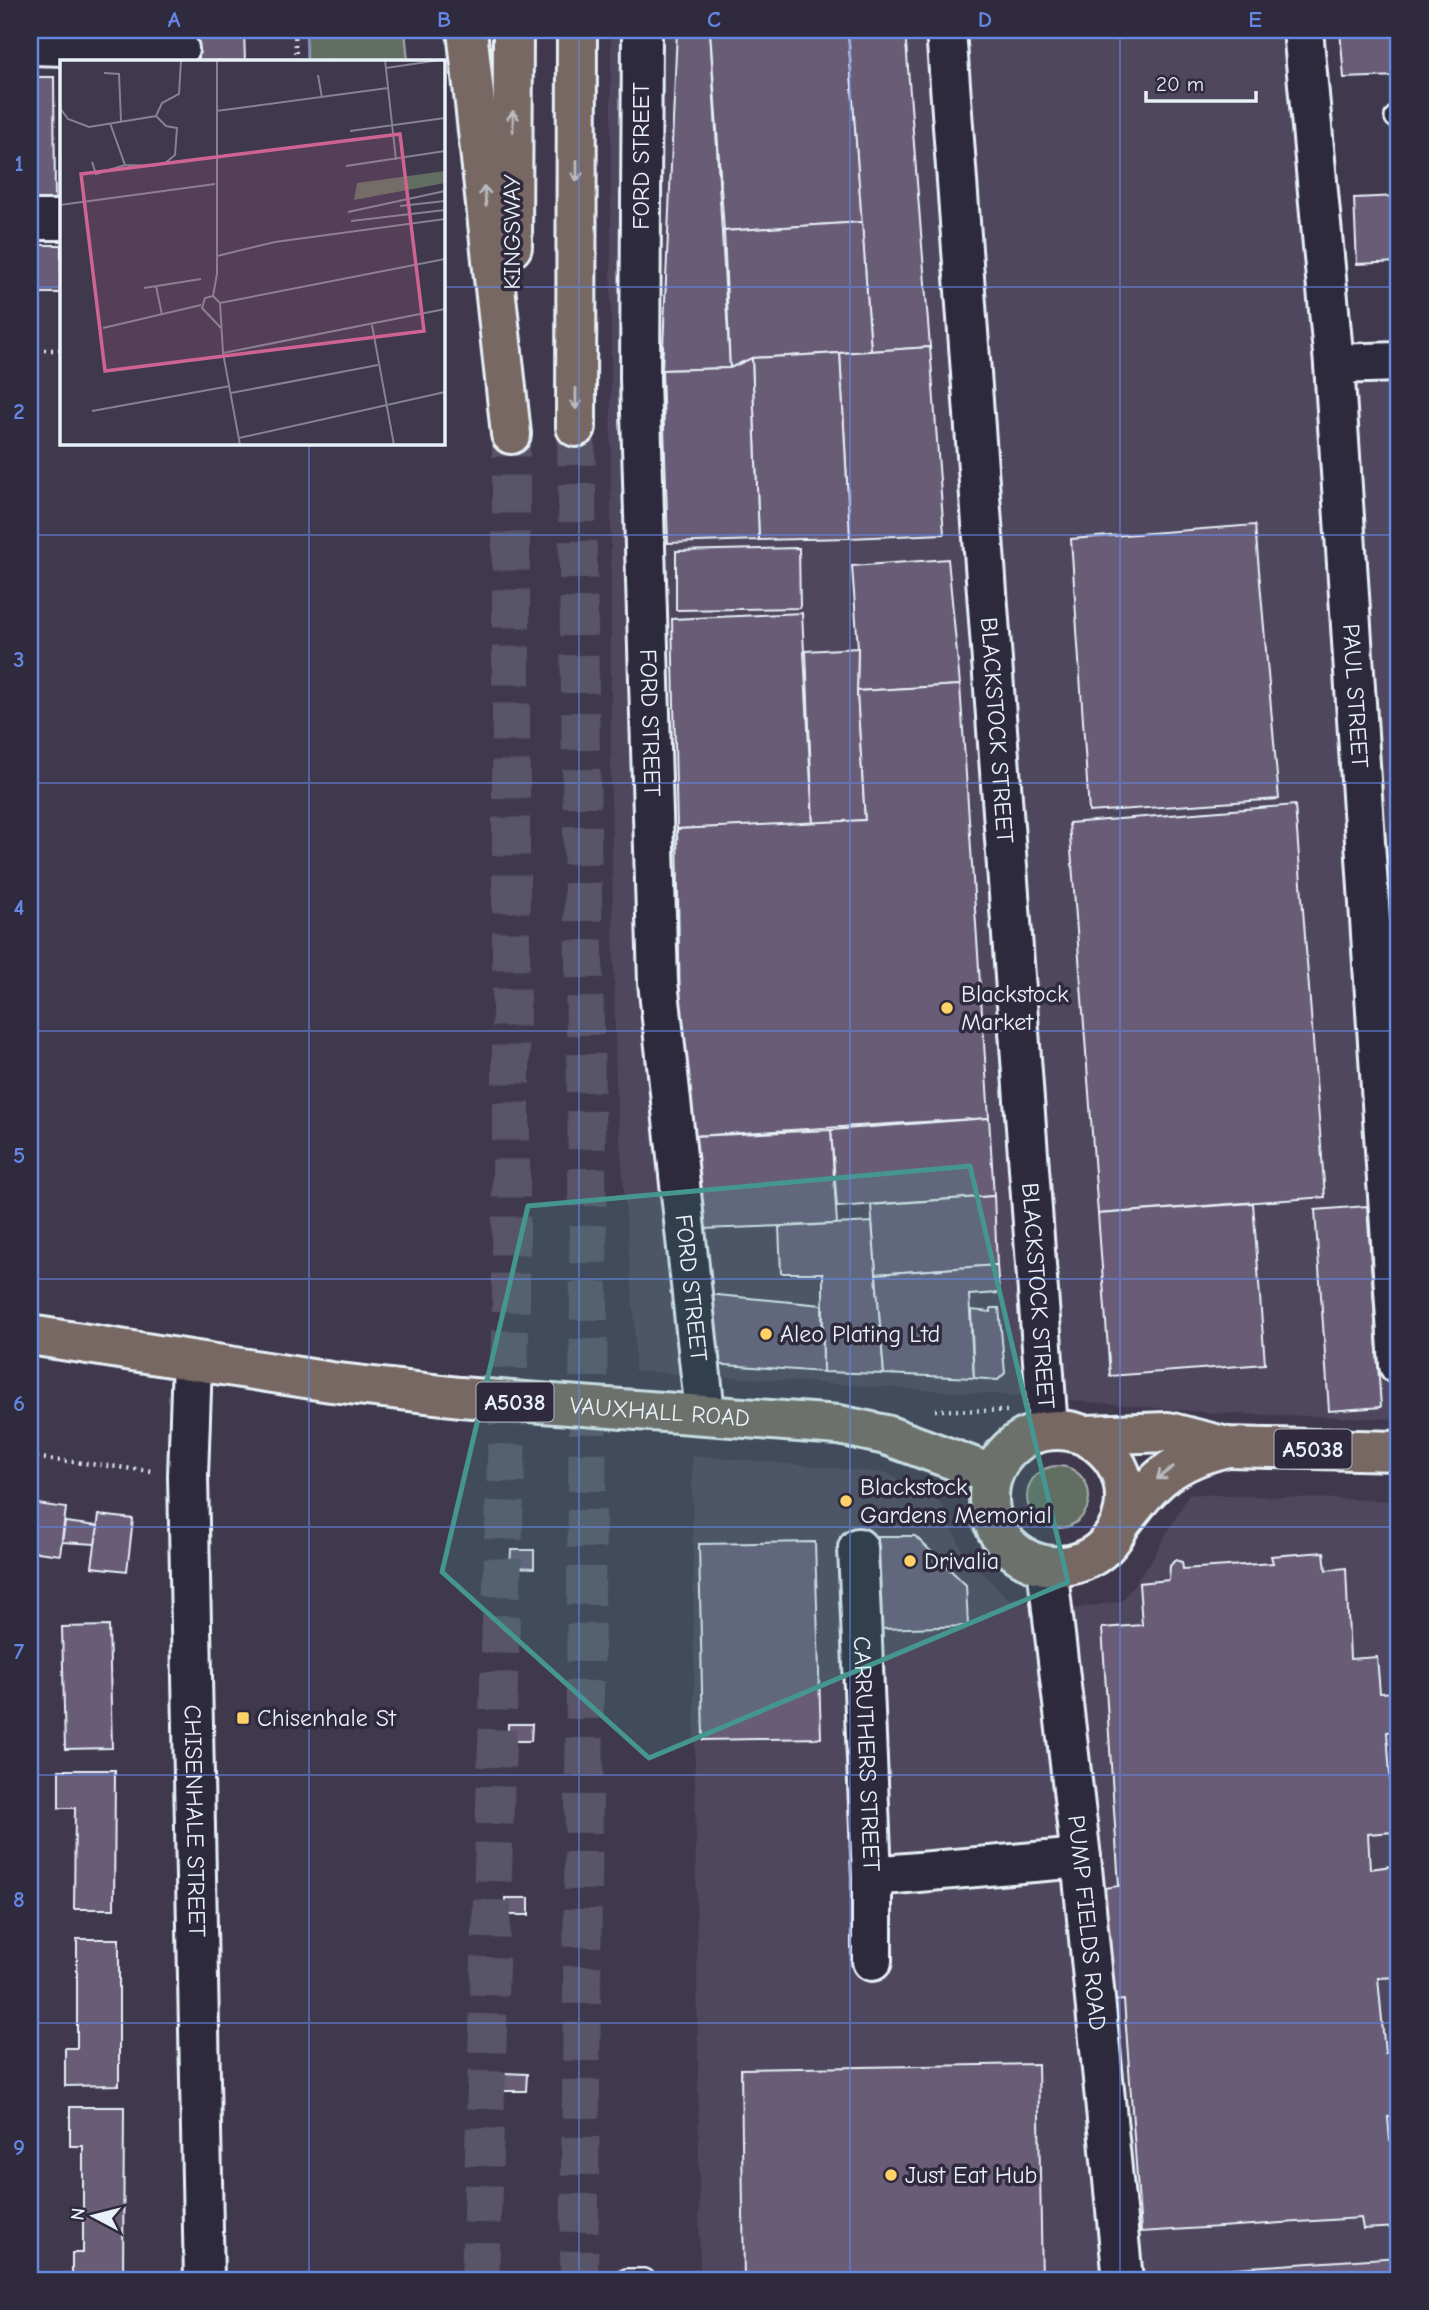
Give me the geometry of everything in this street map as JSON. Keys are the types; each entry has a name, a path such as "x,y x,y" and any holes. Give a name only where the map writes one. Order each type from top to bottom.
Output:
{"main road":[{"name":"KINGSWAY","path":"467,30 511,434 513,30"},
{"path":"576,427 577,30"},
{"name":"VAUXHALL ROAD","path":"30,1335 192,1361 460,1397 705,1413 850,1427 886,1435 992,1474"},
{"path":"992,1474 1012,1445 1028,1435 1048,1429"},
{"name":"A5038","path":"1048,1429 1069,1430 1086,1435 1168,1432 1227,1447 1399,1451"},
{"path":"1086,1435 1105,1449 1116,1463 1124,1483 1125,1505 1121,1523"},
{"name":"A5038","path":"992,1474 988,1494 990,1517 1013,1552 1047,1566 1070,1566 1092,1557 1111,1540 1121,1523 1164,1472 1192,1457 1227,1447"}],"street":[{"name":"FORD STREET","path":"642,30 640,379 657,982 705,1413"},
{"name":"BLACKSTOCK STREET","path":"946,30 1048,1429"},
{"name":"PAUL STREET","path":"1303,30 1334,364 1399,1365"},
{"path":"30,45 179,47"},
{"path":"30,220 60,220"},
{"path":"1334,364 1399,362"},
{"name":"CHISENHALE STREET","path":"192,1361 188,1475 204,2280"},
{"name":"CARRUTHERS STREET","path":"858,1548 872,1876 872,1961"},
{"name":"PUMP FIELDS ROAD","path":"1047,1566 1082,1858 1123,2280"},
{"path":"872,1876 1082,1858"}],"lane":[{"path":"627,2280 644,2280"}],"path":[{"path":"295,30 296,60"},
{"path":"30,350 60,350"},
{"path":"30,1457 188,1475"}],"highlighted area":[{"path":"970,1166 1068,1582 649,1758 442,1572 528,1206"}],"shaded area":[{"path":"611,30 1289,30 1319,387 1399,382 1399,1419 1213,1413 1023,1396 635,1371 635,1327 616,1090 611,794"},
{"path":"692,1455 887,1473 942,1504 963,1553 1009,1600 1072,1609 1122,1601 1153,1558 1189,1494 1399,1501 1399,2280 700,2280"}],"green space":[{"path":"306,30 405,30 408,60 307,60"},
{"path":"1058,1466 1080,1475 1089,1497 1080,1519 1058,1528 1036,1519 1027,1497 1036,1475"}],"building":[{"path":"198,30 244,30 245,60 199,60"},
{"path":"677,30 710,30 730,368 662,370"},
{"path":"710,30 848,30 862,222 724,231"},
{"path":"848,30 905,30 930,347 871,351"},
{"path":"1340,30 1399,30 1399,76 1344,78"},
{"path":"30,77 54,77 55,203 30,203"},
{"path":"1399,196 1399,262 1357,264 1354,198"},
{"path":"862,222 871,351 752,358 730,368 724,231"},
{"path":"30,245 60,245 60,293 30,293"},
{"path":"930,347 944,534 850,538 840,353"},
{"path":"840,353 850,538 759,540 752,358"},
{"path":"752,358 759,540 668,543 662,370 730,368"},
{"path":"1255,525 1279,799 1089,812 1071,539"},
{"path":"799,548 800,608 676,610 676,551"},
{"path":"948,559 960,685 857,691 858,648 852,566"},
{"path":"802,613 813,824 677,829 672,619"},
{"path":"858,648 857,691 865,820 813,824 806,651"},
{"path":"960,685 989,1118 693,1136 691,1099 681,1081 677,829 865,820 857,691"},
{"path":"1295,805 1325,1197 1098,1214 1069,823"},
{"path":"989,1118 994,1196 837,1207 831,1130"},
{"path":"831,1130 837,1224 701,1229 693,1136"},
{"path":"994,1196 997,1265 876,1274 871,1205"},
{"path":"1253,1203 1265,1364 1110,1376 1098,1214"},
{"path":"1367,1206 1381,1407 1329,1411 1315,1210"},
{"path":"872,1222 884,1374 823,1372 823,1273 781,1273 779,1227"},
{"path":"997,1265 999,1293 969,1295 974,1378 884,1374 876,1274"},
{"name":"Aleo Plating Ltd","path":"707,1294 822,1305 823,1372 711,1364"},
{"path":"991,1308 999,1308 1005,1373 998,1380 974,1378 971,1310 991,1312"},
{"path":"30,1503 66,1508 60,1555 30,1551"},
{"path":"99,1515 133,1519 127,1571 92,1567"},
{"path":"65,1522 98,1526 95,1544 62,1542"},
{"name":"Drivalia","path":"878,1536 915,1536 966,1585 968,1626 880,1629"},
{"path":"815,1542 821,1738 703,1740 699,1544"},
{"path":"511,1550 534,1550 534,1568 510,1567"},
{"path":"1324,1552 1326,1570 1346,1568 1350,1659 1377,1657 1380,1693 1399,1692 1399,1730 1387,1732 1394,1832 1368,1834 1370,1869 1392,1866 1399,1977 1378,1978 1385,2053 1399,2050 1399,2116 1388,2117 1390,2141 1399,2140 1399,2227 1363,2229 1361,2218 1141,2232 1124,2000 1112,2001 1104,1888 1119,1886 1102,1628 1142,1625 1139,1583 1169,1580 1170,1566 1175,1560 1182,1562 1183,1569 1273,1563 1271,1556"},
{"path":"109,1626 112,1748 65,1749 62,1627"},
{"path":"508,1724 532,1724 531,1741 508,1741"},
{"path":"59,1770 115,1770 114,1909 74,1909 75,1808 59,1808"},
{"path":"505,1898 529,1898 529,1915 505,1915"},
{"path":"77,1939 119,1939 119,2085 65,2086 65,2048 77,2048"},
{"name":"Just Eat Hub","path":"1038,2064 1042,2280 744,2280 741,2069"},
{"path":"503,2073 527,2074 526,2091 503,2091"},
{"path":"70,2107 124,2107 123,2280 72,2280 72,2253 83,2253 83,2146 70,2146"},
{"path":"1399,2257 1399,2280 1205,2280 1204,2270"}],"tunnel":[{"path":"576,427 589,1301 579,2280"},
{"path":"480,2280 511,1304 511,434"}],"place":[{"name":"Blackstock Market","path":"947,1008"},
{"name":"Aleo Plating Ltd","path":"766,1334"},
{"name":"Blackstock Gardens Memorial","path":"846,1501"},
{"name":"Drivalia","path":"910,1561"},
{"name":"Chisenhale St","path":"243,1718"},
{"name":"Just Eat Hub","path":"891,2175"}]}
